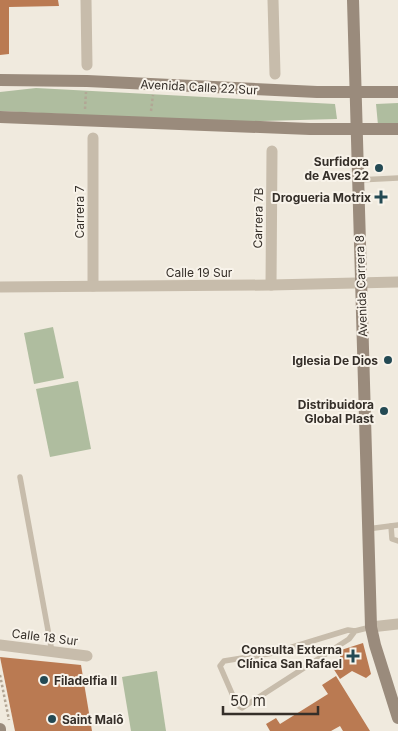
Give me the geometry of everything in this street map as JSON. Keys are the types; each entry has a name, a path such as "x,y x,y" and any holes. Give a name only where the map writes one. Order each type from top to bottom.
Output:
{"main road":[{"name":"Avenida Carrera 8","path":"352,0 371,627 398,718"},
{"name":"Avenida Calle 22 Sur","path":"0,80 87,81 294,92 398,92"},
{"path":"0,117 310,129 398,129"}],"street":[{"path":"86,0 87,65"},
{"path":"273,0 274,74"},
{"name":"Carrera 7","path":"93,138 93,286"},
{"name":"Carrera 7B","path":"271,285 272,151"},
{"name":"Calle 19 Sur","path":"0,287 398,282"},
{"path":"371,627 398,624"},
{"name":"Calle 18 Sur","path":"0,646 87,656"}],"lane":[{"path":"358,180 398,178"},
{"path":"20,477 52,652"},
{"path":"367,529 398,525"},
{"path":"391,526 392,539 398,541"},
{"path":"355,631 349,639 242,708 237,705 221,668 221,664 224,661 273,653 348,630 355,631 371,627"}],"path":[{"path":"84,120 87,81"},
{"path":"150,123 154,84"},
{"path":"0,675 3,727"}],"green space":[{"path":"36,88 335,104 337,119 231,122 0,111 0,92"},
{"path":"398,103 398,124 378,125 376,104"},
{"path":"53,327 64,378 34,384 24,333"},
{"path":"78,381 91,449 50,457 36,389"},
{"path":"157,671 166,731 131,731 122,677"}],"building":[{"path":"0,0 58,0 59,6 9,7 9,54 0,55"},
{"name":"Consulta Externa Clínica San Rafael","path":"363,643 371,674 366,678 352,671 340,679 333,668 342,661 338,651"},
{"path":"0,657 81,665 92,731 15,731"},
{"path":"336,676 370,731 343,731 340,726 331,731 270,731 266,724 276,718 280,724 328,694 322,685"}],"place":[{"name":"Surfidora de Aves 22","path":"379,168"},
{"name":"Drogueria Motrix","path":"381,197"},
{"name":"Iglesia De Dios","path":"388,360"},
{"name":"Distribuidora Global Plast","path":"384,411"},
{"name":"Consulta Externa Clínica San Rafael","path":"353,656"},
{"name":"Filadelfia II","path":"44,680"},
{"name":"Saint Malô","path":"52,719"}]}
